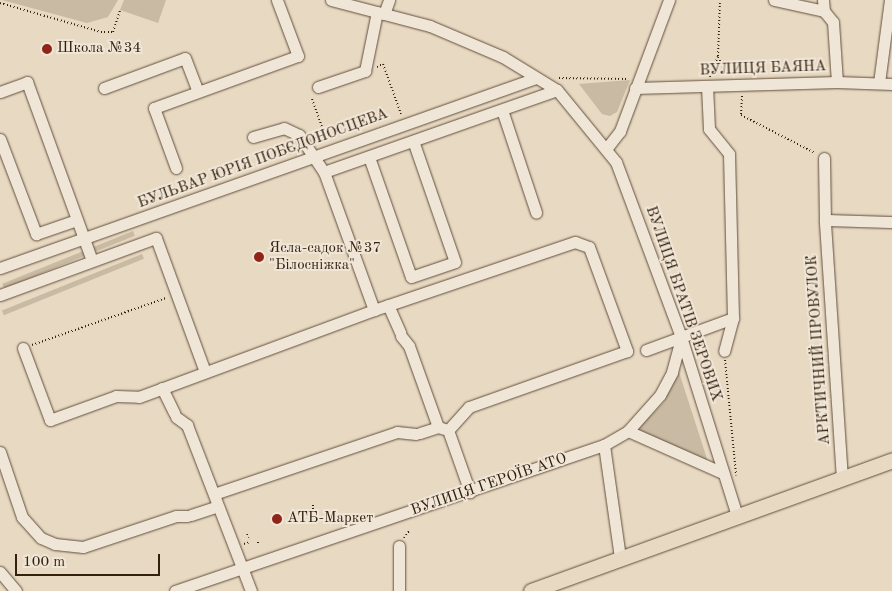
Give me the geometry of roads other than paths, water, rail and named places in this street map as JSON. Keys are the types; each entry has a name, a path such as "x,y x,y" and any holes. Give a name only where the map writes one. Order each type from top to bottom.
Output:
{"main road":[{"path":"531,591 620,557 892,460"}],"street":[{"path":"176,168 154,108 298,56 277,0"},
{"path":"331,0 430,26 494,53 558,90"},
{"path":"318,87 365,71 380,13 389,0"},
{"path":"606,149 620,131 669,0"},
{"path":"774,0 823,6 833,22 837,82"},
{"path":"879,83 890,0"},
{"path":"104,88 186,58 198,92"},
{"name":"БУЛЬВАР ЮРІЯ ПОБЄДОНОСЦЕВА","path":"0,268 536,78"},
{"path":"0,92 27,82 92,261"},
{"name":"ВУЛИЦЯ БАЯНА","path":"635,88 837,82 892,84"},
{"path":"707,86 709,129 729,154 733,318 724,351"},
{"path":"324,172 558,90"},
{"name":"ВУЛИЦЯ БРАТІВ ЗЕРОВИХ","path":"558,90 616,162 681,337 737,516"},
{"path":"502,110 536,212"},
{"path":"253,136 284,128 292,130 324,172 374,310"},
{"path":"0,138 36,234 77,220"},
{"path":"369,156 411,277 455,262 413,141"},
{"name":"АРКТИЧНИЙ ПРОВУЛОК","path":"824,158 842,479"},
{"path":"826,220 892,222"},
{"path":"0,295 156,238 205,372"},
{"path":"22,348 50,420 116,396 139,396 388,305 575,242 588,247 627,351"},
{"path":"388,305 400,334 409,346 470,492"},
{"path":"214,494 397,432 418,434 443,428 468,407 627,351 635,354 644,351 733,318"},
{"name":"ВУЛИЦЯ ГЕРОЇВ АТО","path":"176,591 604,445 628,431 667,384 681,337"},
{"path":"162,388 175,415 187,425 251,591"},
{"path":"628,431 723,473"},
{"path":"604,445 620,557"},
{"path":"0,452 22,517 41,538 55,544 83,547 176,516 189,515 218,506"},
{"path":"399,546 399,591"},
{"path":"0,572 16,591"}],"place":[{"name":"Школа №34","path":"47,49"},
{"name":"Ясла-садок №37 \"Білосніжка\"","path":"259,257"},
{"name":"АТБ-Маркет","path":"277,519"}]}
